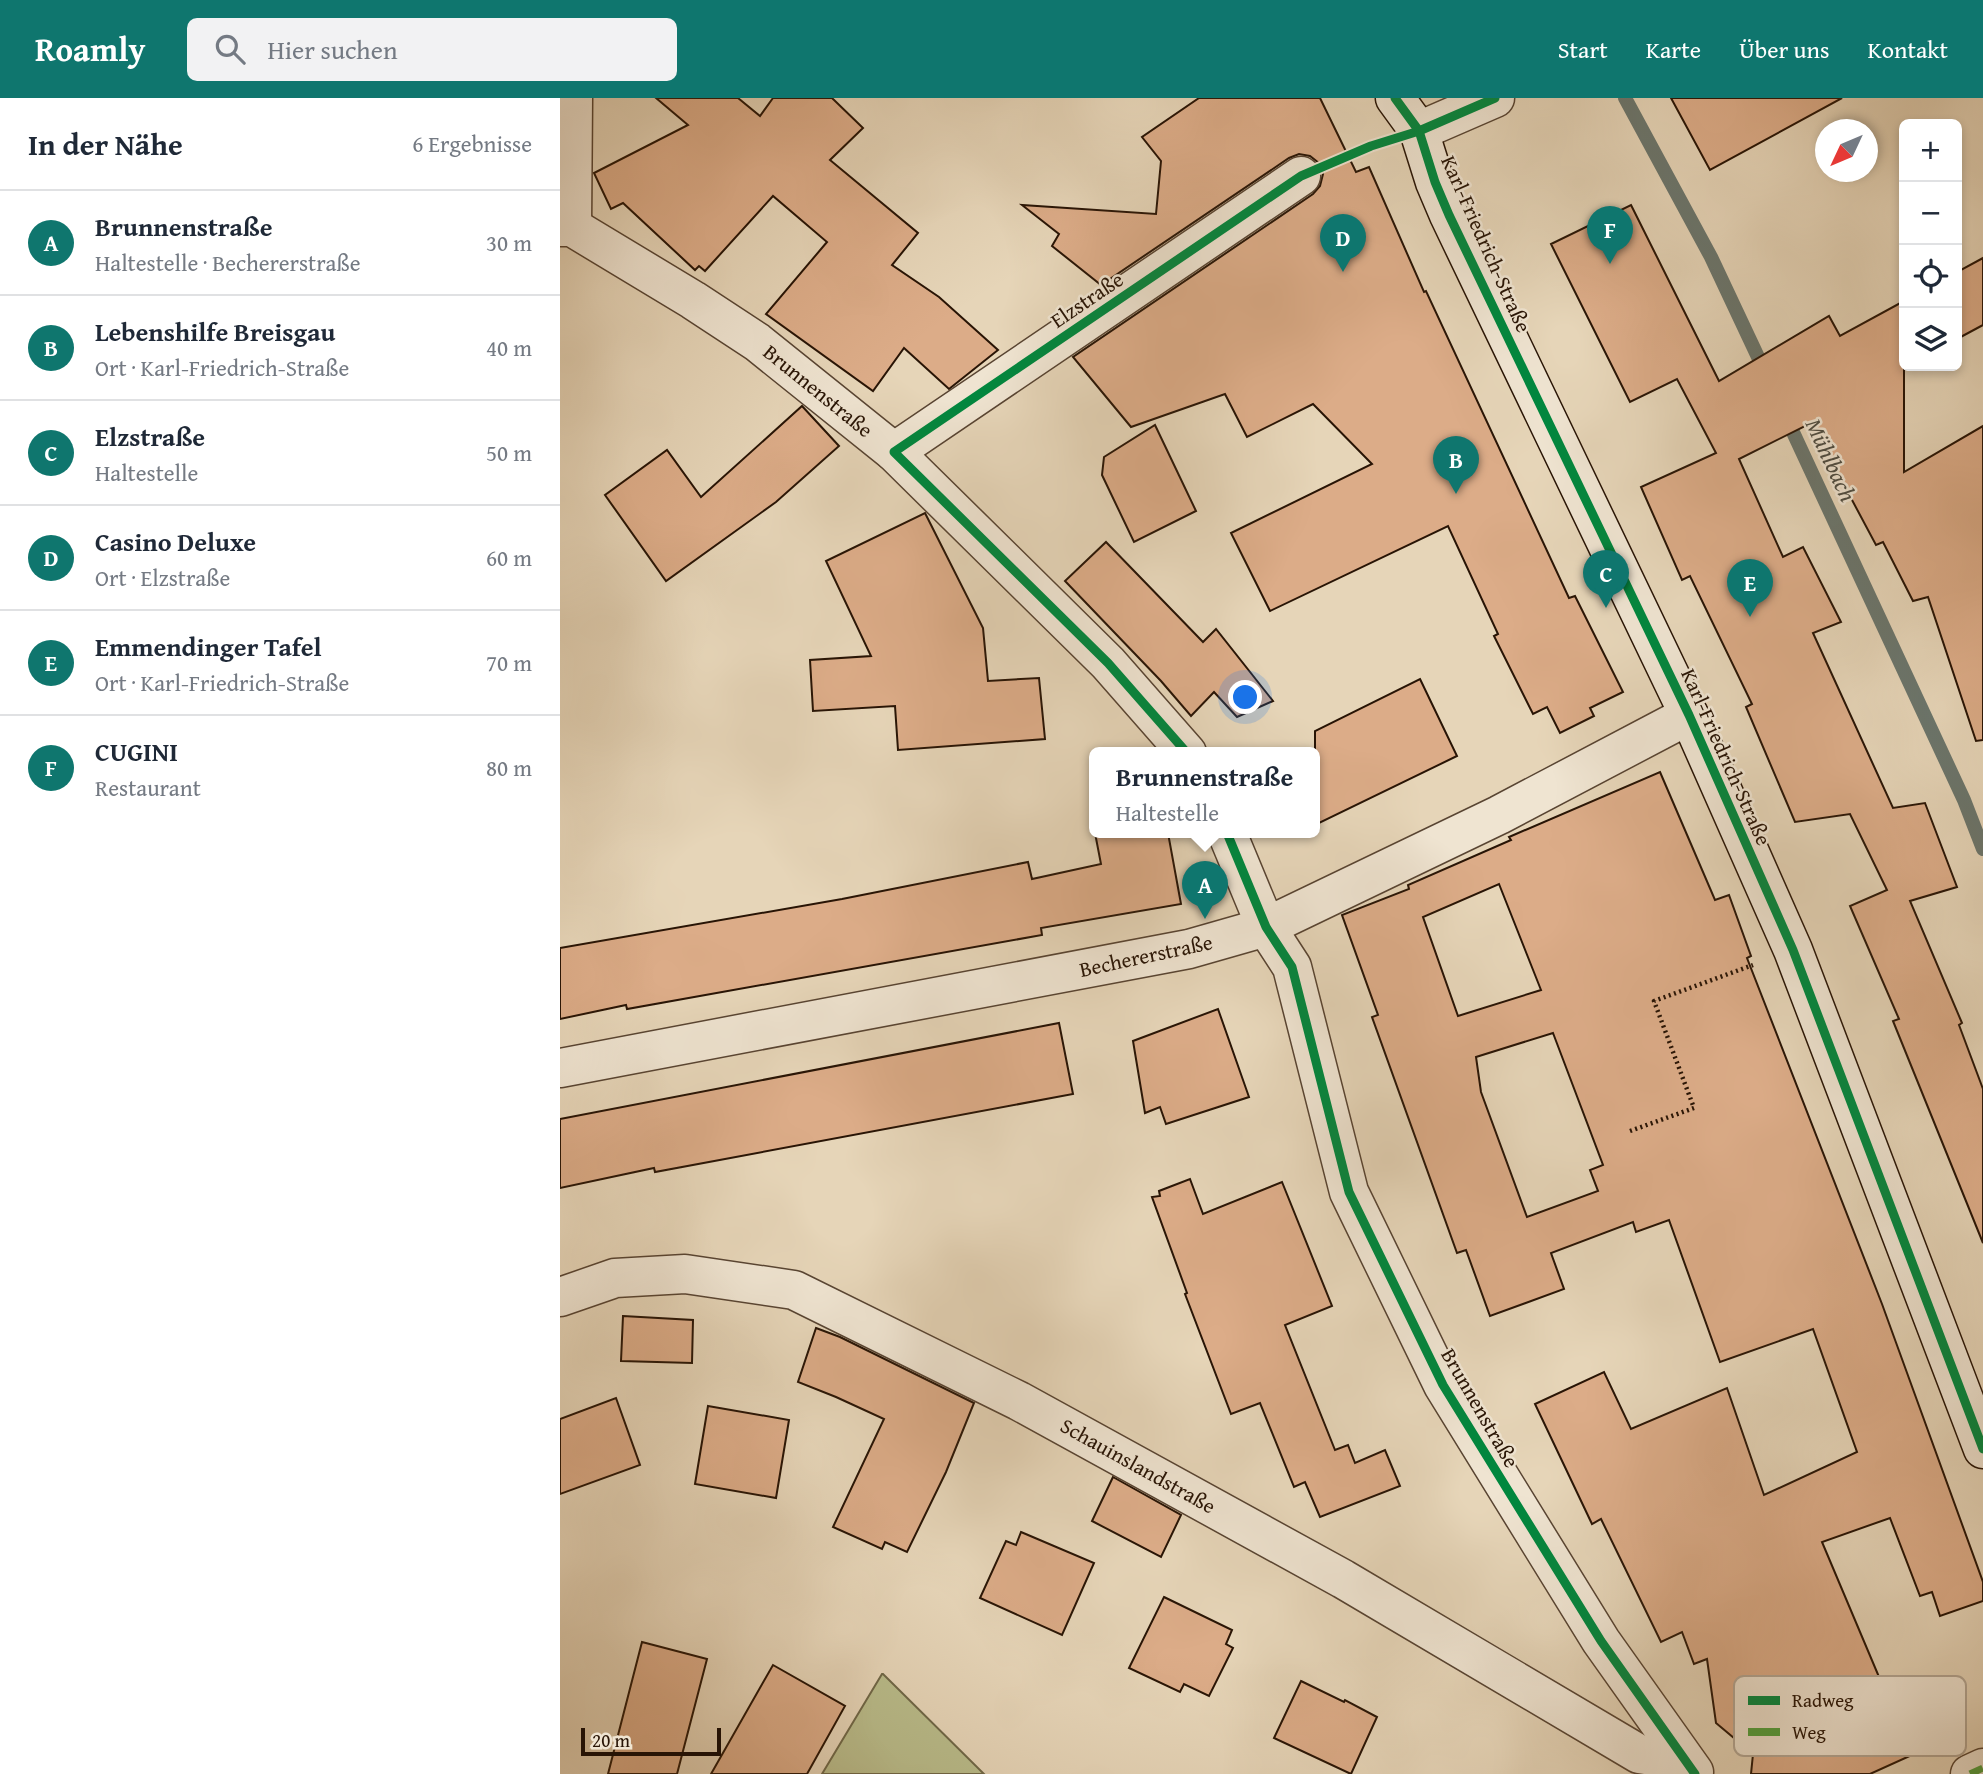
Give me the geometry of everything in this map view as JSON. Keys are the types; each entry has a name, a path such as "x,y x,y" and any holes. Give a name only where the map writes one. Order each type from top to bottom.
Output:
{"street":[{"path":"566,226 573,98"},
{"name":"Karl-Friedrich-Straße","path":"1395,98 1419,131 1434,182 1449,215 1689,715 1793,950 1983,1449"},
{"path":"1419,131 1495,98"},
{"name":"Elzstraße","path":"894,452 1301,176"},
{"name":"Brunnenstraße","path":"566,226 693,300 757,342 894,452 1108,663 1182,747"},
{"name":"Bechererstraße","path":"560,1068 1189,949 1266,927 1499,815 1689,715"},
{"name":"Brunnenstraße","path":"1229,838 1266,927 1292,967 1349,1192 1443,1385 1601,1641 1690,1767"},
{"name":"Schauinslandstraße","path":"560,1297 615,1279 685,1274 794,1290 1043,1414 1343,1579 1639,1754 1690,1767"},
{"path":"1970,1774 1983,1768"}],"path":[{"path":"1630,1131 1693,1108 1654,1001 1793,950"}],"green space":[{"path":"883,1674 984,1774 822,1774"}],"building":[{"path":"656,98 738,98 760,116 773,98 832,98 863,128 830,160 918,233 892,265 939,297 998,350 949,389 904,348 873,391 766,314 827,242 773,196 705,271 699,266 695,270 623,203 611,209 594,173 688,125"},
{"path":"1199,98 1320,98 1356,172 1369,167 1424,292 1426,291 1569,598 1575,596 1623,692 1590,708 1594,716 1560,733 1547,707 1533,714 1494,636 1498,634 1448,526 1270,611 1231,533 1372,464 1313,404 1247,437 1225,394 1131,427 1073,357 1313,194 1320,186 1323,174 1319,163 1310,156 1299,154 1289,158 1101,285 1052,246 1059,234 1022,205 1156,214 1161,161 1142,137"},
{"path":"1671,98 1842,98 1710,170"},
{"path":"1631,205 1719,381 1829,316 1840,336 1899,304 1899,371 1904,371 1904,472 1983,426 1983,740 1976,741 1928,597 1913,601 1883,542 1876,545 1811,423 1739,459 1783,557 1803,547 1841,622 1813,633 1893,808 1925,803 1957,887 1910,901 1962,1023 1959,1025 1983,1089 1983,1243 1893,1021 1899,1019 1850,906 1887,890 1850,814 1795,822 1746,707 1752,704 1690,576 1682,580 1641,487 1716,453 1677,379 1630,402 1551,244"},
{"path":"1983,258 1983,325 1962,336 1962,308 1962,269"},
{"path":"802,406 839,446 776,502 666,581 605,495 667,450 701,497"},
{"path":"1155,425 1196,511 1134,542 1102,475 1104,457"},
{"path":"925,513 983,628 988,681 1039,678 1045,739 898,750 895,706 813,711 810,660 871,656 826,561"},
{"path":"1106,542 1203,642 1216,629 1273,701 1237,717 1214,692 1191,716 1065,581"},
{"path":"1420,679 1457,756 1320,823 1320,747 1315,747 1315,731"},
{"path":"1660,772 1715,900 1729,895 1751,956 1747,958 1882,1304 1983,1582 1983,1601 1940,1616 1932,1592 1920,1596 1890,1518 1822,1542 1879,1676 1734,1676 1734,1738 1716,1723 1707,1659 1694,1664 1682,1632 1661,1642 1601,1519 1592,1524 1535,1404 1604,1372 1631,1429 1727,1388 1764,1495 1857,1452 1813,1329 1720,1362 1669,1220 1636,1232 1633,1222 1551,1253 1564,1289 1490,1316 1466,1250 1457,1253 1372,1017 1378,1015 1342,915 1409,889 1408,885 1511,840 1509,837","holes":["1499,884 1541,990 1458,1016 1423,917","1553,1033 1603,1165 1590,1170 1598,1191 1527,1217 1481,1092 1476,1057"]},
{"path":"1096,838 1169,838 1181,904 1041,928 1042,935 627,1009 626,1005 560,1019 560,948 842,899 1028,862 1032,879 1101,864"},
{"path":"1218,1009 1249,1097 1166,1124 1160,1107 1145,1113 1133,1041"},
{"path":"1059,1023 1073,1094 655,1172 654,1168 560,1188 560,1119"},
{"path":"1190,1179 1203,1214 1282,1182 1332,1306 1285,1325 1335,1450 1348,1445 1355,1463 1385,1450 1400,1486 1320,1517 1305,1482 1294,1487 1260,1403 1231,1414 1185,1294 1187,1293 1152,1197 1160,1196 1159,1191"},
{"path":"623,1316 693,1320 692,1363 621,1361"},
{"path":"816,1328 840,1337 974,1403 946,1472 907,1552 885,1542 882,1549 833,1527 884,1419 798,1382"},
{"path":"616,1398 640,1465 560,1494 560,1419"},
{"path":"708,1406 789,1420 776,1498 695,1484"},
{"path":"1113,1477 1181,1515 1161,1557 1092,1521"},
{"path":"1021,1532 1094,1563 1062,1635 980,1598 1006,1541 1016,1545"},
{"path":"1164,1597 1232,1630 1226,1644 1233,1648 1209,1696 1184,1684 1180,1692 1129,1668"},
{"path":"642,1642 707,1659 677,1774 608,1774"},
{"path":"773,1665 845,1706 807,1774 711,1774"},
{"path":"1301,1681 1377,1717 1351,1774 1274,1738"},
{"path":"1753,1756 1910,1756 1870,1774 1751,1774"}],"waterway":[{"name":"Mühlbach","path":"1625,98 1711,257 1766,374"},
{"name":"Mühlbach","path":"1785,415 1964,800 1983,849"}],"marked path":[{"path":"1970,1774 1983,1768"}],"cycle path":[{"path":"1395,98 1419,131 1449,215 1689,715 1793,950 1983,1449"},
{"path":"1182,747 1108,663 894,452 1301,176 1371,146 1419,131 1495,98"},
{"path":"1229,838 1266,927 1292,967 1349,1192 1443,1385 1601,1641 1695,1774"}],"place":[{"name":"CUGINI","path":"1610,264"},
{"name":"Casino Deluxe","path":"1343,272"},
{"name":"Lebenshilfe Breisgau","path":"1456,494"},
{"name":"Elzstraße","path":"1606,608"},
{"name":"Emmendinger Tafel","path":"1750,617"},
{"name":"Brunnenstraße","path":"1205,919"}]}
